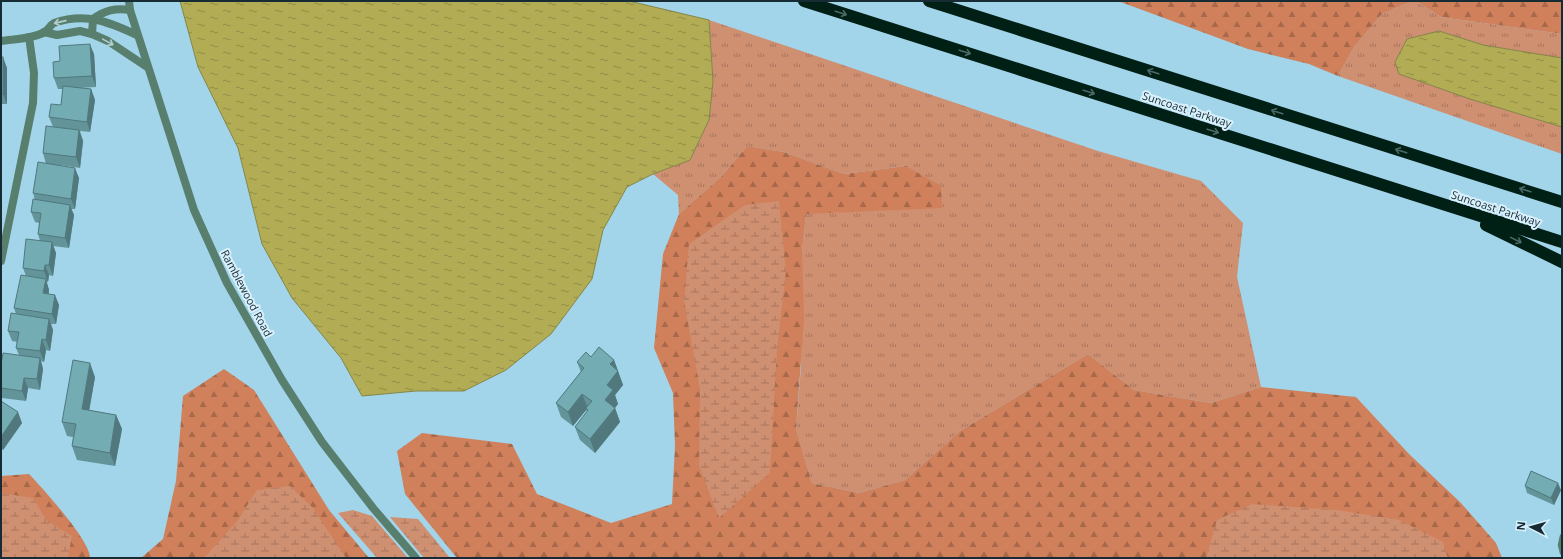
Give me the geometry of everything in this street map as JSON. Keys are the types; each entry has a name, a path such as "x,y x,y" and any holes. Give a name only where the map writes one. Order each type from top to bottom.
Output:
{"highway":[{"name":"Suncoast Parkway","path":"804,1 1562,242"},
{"path":"929,1 1562,202"},
{"path":"1457,209 1562,262"}],"street":[{"path":"93,19 103,12 129,5"},
{"name":"Ramblewood Road","path":"129,5 147,68 194,210 227,283 282,380 322,442 373,508 416,558"},
{"path":"1,41 29,37 44,32 53,24 72,19 107,21 137,35"},
{"path":"92,34 93,19"},
{"path":"44,32 57,35 80,31 92,34 108,41 147,68"},
{"path":"1,261 33,103 34,73 29,37"}],"lane":[{"path":"1562,536 1560,545 1562,553"}],"green space":[{"path":"1118,1 1412,1 1382,14 1354,47 1338,76 1309,64 1248,49"},
{"path":"1412,1 1416,1 1441,17 1562,34 1562,154 1338,76 1354,47 1382,14"},
{"path":"1416,1 1562,1 1562,34 1441,17"},
{"path":"709,20 1098,151 1201,181 1243,223 1237,277 1261,387 1211,403 1134,390 1088,354 960,431 905,480 859,493 812,483 796,429 801,367 802,252 806,213 840,212 906,166 844,174 784,152 747,146 722,176 679,214 678,195 653,174 690,160 713,81"},
{"path":"747,146 784,152 844,174 906,166 941,186 942,208 806,214 802,252 804,319 796,429 812,483 859,493 905,480 960,431 1088,354 1134,390 1211,403 1261,387 1356,397 1409,454 1461,503 1496,543 1502,558 457,558 405,494 397,451 422,433 512,444 537,494 611,523 672,504 675,446 673,393 654,348 663,254 679,214 722,176"},
{"path":"779,201 786,272 777,350 770,473 719,518 699,466 700,389 684,301 689,244 745,205"},
{"path":"224,369 254,390 329,510 369,558 141,558 163,539 176,481 183,396"},
{"path":"29,474 74,527 88,550 90,558 1,558 1,476"},
{"path":"290,486 313,508 346,558 204,558 238,520 257,490"},
{"path":"1,493 33,498 47,521 72,536 68,558 1,558"},
{"path":"1252,504 1337,510 1399,520 1443,542 1448,558 1206,558 1217,520"},
{"path":"353,510 372,516 408,558 377,558 338,513"},
{"path":"390,517 418,519 450,558 424,558"}],"water":[{"path":"180,1 629,1 709,20 713,81 709,120 690,160 653,174 627,187 603,230 592,279 551,334 506,370 464,391 416,391 362,396 341,358 292,298 262,244 238,148 198,67"},
{"path":"1439,31 1483,45 1562,58 1562,127 1470,99 1399,74 1395,62 1407,39"}],"building":[{"path":"90,44 92,76 54,78 53,62 60,61 59,46"},
{"path":"1,57 3,57 3,94 1,94"},
{"path":"63,86 91,89 87,122 49,117 51,104 61,105"},
{"path":"46,126 79,130 76,157 43,153"},
{"path":"38,162 75,168 71,199 33,193"},
{"path":"33,199 70,205 65,238 38,234 41,213 31,212"},
{"path":"26,239 52,242 49,265 45,265 44,271 23,268"},
{"path":"21,275 46,279 43,293 55,295 52,314 14,308"},
{"path":"11,313 49,319 46,340 42,339 40,351 16,348 19,332 8,331"},
{"path":"599,347 614,360 610,364 618,371 607,385 613,390 605,400 615,408 590,439 575,427 588,410 586,408 592,401 582,394 568,412 556,403 584,368 577,362 586,352 591,357"},
{"path":"3,353 40,358 37,379 24,378 22,391 1,388 1,365"},
{"path":"73,360 90,363 82,409 116,415 110,453 72,446 76,424 62,422"},
{"path":"1,401 18,412 1,437"},
{"path":"1531,471 1558,483 1551,498 1525,486"}]}
